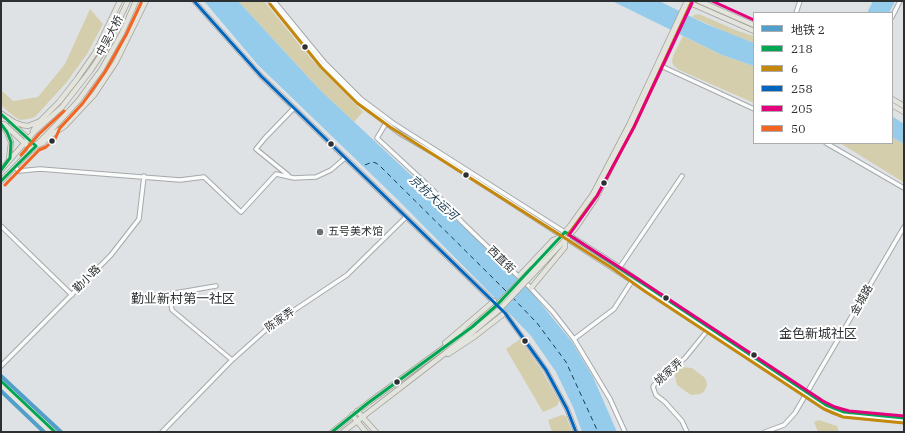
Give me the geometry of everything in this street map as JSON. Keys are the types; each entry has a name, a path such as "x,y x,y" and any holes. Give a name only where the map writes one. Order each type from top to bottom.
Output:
{"main road":[{"path":"1,170 28,139 38,123 59,102 77,79 95,53 120,1"},
{"name":"中吴大桥","path":"62,107 91,70 106,47 128,1"},
{"name":"中吴大桥","path":"36,146 79,100 96,77 122,33 136,1"},
{"path":"1,182 36,146 43,143 65,126 94,95 116,62 146,1"},
{"path":"699,1 753,25"},
{"path":"332,432 352,415 410,372 499,310 563,238 593,194 659,66 689,2 753,31"},
{"path":"893,100 904,106"},
{"path":"893,106 904,112"},
{"path":"1,114 14,122 28,126 38,123 62,107"},
{"path":"28,139 62,107"},
{"path":"1,114 36,146"},
{"path":"1,123 32,150"},
{"path":"1,123 11,142 10,158 6,164"},
{"path":"51,136 56,125"},
{"path":"519,276 553,240 563,238"},
{"path":"532,288 565,247 563,238"},
{"path":"410,372 494,301"},
{"path":"415,376 474,337 504,312"},
{"path":"343,432 473,329"},
{"path":"1,381 55,432"},
{"path":"1,386 49,432"},
{"path":"357,412 376,432"},
{"path":"352,415 366,432"}],"street":[{"path":"194,1 261,76 504,312 546,370 567,408 576,432"},
{"path":"270,1 322,65 359,102 386,123 833,412 848,416 904,421"},
{"path":"274,1 325,63 361,99 393,123 620,267 807,395 844,412 904,418"},
{"path":"796,12 800,1"},
{"path":"893,15 900,1"},
{"path":"659,66 753,109"},
{"path":"290,177 256,149 294,108"},
{"name":"西直街","path":"386,123 377,138 432,189 462,222 532,288 553,312 574,339 610,399 626,432"},
{"path":"828,144 904,188"},
{"path":"15,167 20,171 40,169 180,180 204,177 241,212 276,174 290,177 308,178 323,175 345,158"},
{"name":"勤小路","path":"1,366 111,255 139,219 144,176"},
{"path":"620,267 682,176"},
{"name":"陈家弄","path":"162,432 232,360 269,326 347,275 406,217"},
{"path":"1,226 72,295"},
{"name":"金城路","path":"765,432 784,425 795,413 807,395 904,227"},
{"path":"574,339 614,309 632,281"},
{"path":"216,286 170,294 172,310 232,360"},
{"name":"姚家弄","path":"687,432 682,421 665,402 656,395 653,388 654,385 685,358 707,331"}],"shaded area":[{"path":"238,1 264,1 311,59 363,112 354,122 319,89"},
{"path":"90,9 103,24 87,54 66,83 35,117 20,120 12,115 1,105 1,90 13,101 38,97 65,64"},
{"path":"699,14 738,31 753,36 753,43 692,17"},
{"path":"683,36 722,55 753,66 753,103 679,70 672,62 673,56"},
{"path":"893,138 904,144 903,182 842,144 893,144"},
{"path":"520,339 541,369 559,401 557,406 543,412 506,349"},
{"path":"682,367 692,368 704,377 707,385 704,392 691,395 677,385 675,376 676,372"},
{"path":"562,415 566,416 572,432 552,432 548,420"},
{"path":"819,420 837,426 839,432 818,432 814,422"}],"water":[{"name":"京杭大运河","path":"204,1 238,1 319,89 428,191 529,289 572,342 593,377 617,432 582,432 573,407 556,372 531,336 397,199 258,65"},
{"path":"612,1 659,1 706,24 753,43 753,66 722,55"},
{"path":"873,1 895,1 890,12 868,12"},
{"path":"893,117 904,124 904,144 893,138"}],"ferry route":[{"path":"365,165 372,162 380,166 507,292"},
{"path":"512,297 537,323 566,362 598,432"}],"metro line":[{"name":"2","path":"1,376 61,432"},
{"name":"2","path":"1,391 44,432"}],"transit line":[{"name":"258","path":"194,1 261,76 505,313 546,370 567,409 576,432"},
{"name":"205","path":"712,1 753,20"},
{"name":"50","path":"5,185 39,150 46,147 55,139 60,128 83,103 105,72 126,35 141,3"},
{"name":"6","path":"568,235 597,196 634,127 691,3"},
{"name":"205","path":"692,3 634,127 597,196 569,235 823,401 835,407 849,411 904,416"},
{"name":"6","path":"270,4 321,67 357,103 390,127 612,268 824,409 843,417 904,423"},
{"name":"50","path":"21,155 39,134 64,111"},
{"name":"218","path":"1,114 36,146 1,181"},
{"name":"218","path":"1,124 7,132 11,142 10,158 1,170"},
{"name":"218","path":"332,432 368,403 472,327 496,306 565,232 826,405 844,412 904,418"},
{"name":"218","path":"1,381 55,432"}],"place":[{"name":"五号美术馆","path":"320,232"}],"district":[{"name":"勤业新村第一社区","path":"183,299"},
{"name":"金色新城社区","path":"818,334"}]}
